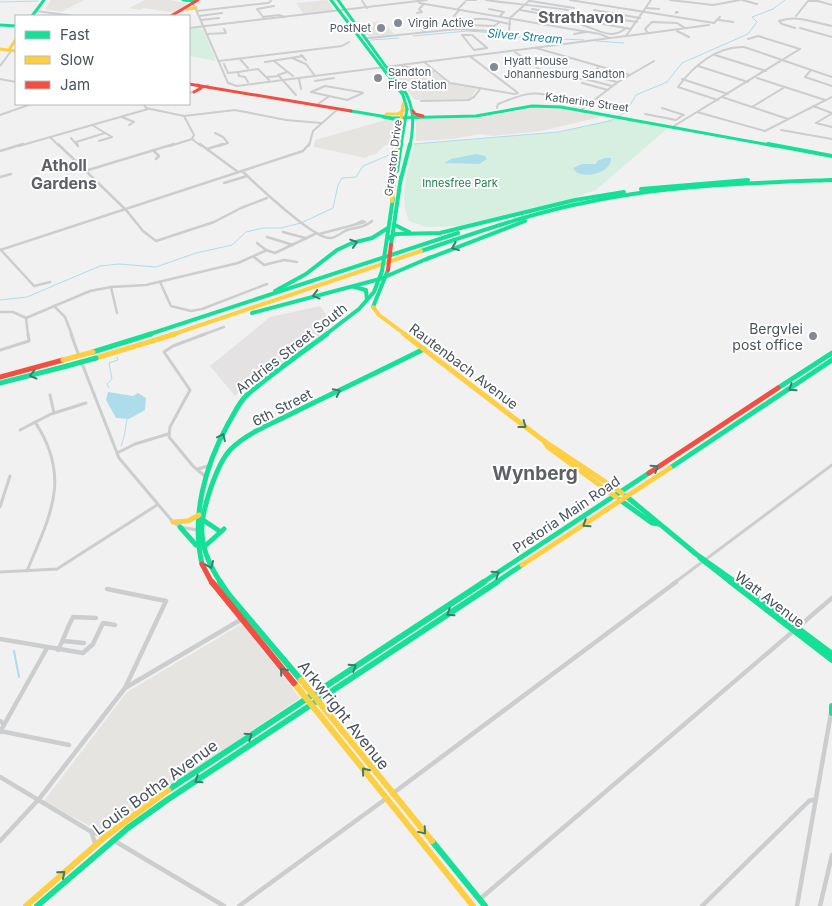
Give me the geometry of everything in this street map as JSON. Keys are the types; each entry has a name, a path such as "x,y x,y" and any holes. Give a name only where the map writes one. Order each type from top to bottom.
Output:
{"main road":[{"path":"37,13 46,0"},
{"path":"182,0 196,5"},
{"path":"178,15 202,0"},
{"path":"331,0 366,38 389,69 403,93"},
{"path":"338,0 378,68 410,97 412,117 401,179"},
{"path":"173,15 196,5"},
{"path":"0,26 15,27"},
{"path":"0,26 15,27"},
{"path":"389,69 397,66"},
{"path":"190,83 384,116 403,114 412,117 415,114 422,117"},
{"path":"190,83 384,116 399,121 400,134"},
{"path":"392,201 403,114 402,99 397,84"},
{"path":"192,92 200,89 198,85"},
{"name":"Grayston Drive","path":"373,307 385,272 390,240 395,225 402,159 410,109 403,93"},
{"name":"Grayston Drive","path":"390,240 388,228 407,109 403,93"},
{"name":"Katherine Street","path":"412,117 475,114 542,106 582,109 673,127 832,154"},
{"name":"Katherine Street","path":"626,117 673,127 832,154"},
{"path":"673,127 832,154"},
{"path":"372,238 390,240 440,233 521,212 614,193 669,186 832,175"},
{"path":"0,383 96,358 178,333 503,224 578,204 685,189 832,180"},
{"path":"368,300 385,272 403,268 500,230 578,204"},
{"path":"0,377 93,352 213,315 521,212"},
{"path":"395,225 409,232 440,233"},
{"path":"213,315 283,287 306,274 341,248 372,238 388,228"},
{"path":"178,333 380,279"},
{"path":"345,288 365,289 368,293 368,300"},
{"name":"Andries Street South","path":"199,530 199,515 211,465 218,444 241,401 368,300"},
{"path":"355,312 373,307"},
{"name":"Rautenbach Avenue","path":"373,307 379,315 544,441"},
{"name":"6th Street","path":"199,530 217,470 224,457 233,447 261,429 424,349"},
{"name":"Pretoria Main Road","path":"312,694 832,353"},
{"name":"Pretoria Main Road","path":"318,701 626,496 749,417 832,360"},
{"name":"Watt Avenue","path":"544,441 548,447 626,496 696,554 832,654"},
{"name":"Watt Avenue","path":"576,464 620,500 652,523 659,524"},
{"path":"173,522 188,521 199,515"},
{"path":"203,520 221,530 204,547"},
{"path":"180,528 197,547"},
{"name":"Arkwright Avenue","path":"199,530 197,547 201,564 207,577 306,686 485,906"},
{"name":"Arkwright Avenue","path":"199,530 214,574 243,618 472,906"},
{"name":"Watt Avenue","path":"796,629 832,660"},
{"path":"306,686 324,686"},
{"path":"325,709 330,693"},
{"name":"Louis Botha Avenue","path":"26,906 91,848 148,803 312,694"},
{"name":"Louis Botha Avenue","path":"37,906 113,840 168,800 318,701"},
{"path":"831,713 832,706"},
{"path":"472,906 480,899"}],"street":[{"path":"401,0 404,4"},
{"path":"476,0 466,1 454,15 469,25 494,26 500,22"},
{"path":"486,0 523,6 545,12 544,14 561,17"},
{"path":"360,39 424,32 506,33 509,31 510,18 530,0 574,8"},
{"path":"570,0 714,23 720,19 733,23 736,20"},
{"path":"598,4 603,0"},
{"path":"626,36 651,0"},
{"path":"670,0 719,6 741,0 757,4"},
{"path":"796,17 808,1 815,0 832,5"},
{"path":"196,5 268,3 271,1"},
{"path":"362,1 368,8"},
{"path":"420,10 419,8 424,2"},
{"path":"190,28 424,2 458,10 601,34 609,38"},
{"path":"196,5 238,5"},
{"path":"196,5 206,34 231,86 308,79"},
{"path":"274,6 257,9 263,17 278,15 286,18"},
{"path":"523,6 540,6 568,10"},
{"path":"489,8 504,12 499,16"},
{"path":"646,8 658,9"},
{"path":"278,15 279,10"},
{"path":"519,10 537,13"},
{"path":"594,10 640,18"},
{"path":"37,13 62,15"},
{"path":"675,17 677,13"},
{"path":"199,16 222,14"},
{"path":"591,14 637,22"},
{"path":"832,24 812,23 796,17 786,18 779,22 832,37"},
{"path":"201,20 219,18"},
{"path":"424,32 422,28 428,23 422,20 431,18"},
{"path":"786,18 787,23 795,27"},
{"path":"459,19 486,19 510,24"},
{"path":"545,25 549,21 556,22"},
{"path":"586,21 631,29"},
{"path":"648,33 644,29 652,22 677,23 685,28"},
{"path":"582,25 613,35 621,34 626,28"},
{"path":"397,66 708,25"},
{"path":"206,34 225,33 224,29"},
{"path":"674,30 689,36"},
{"path":"574,34 586,32"},
{"path":"471,33 487,49 474,50 462,36 471,33"},
{"path":"673,127 800,49 757,36 748,39"},
{"path":"218,61 342,46 349,42"},
{"path":"718,100 678,88 682,79 698,66 715,55 736,46 832,77"},
{"path":"0,66 11,47"},
{"path":"535,48 630,75"},
{"path":"514,51 552,78 583,79 612,86"},
{"path":"299,53 306,60"},
{"path":"279,54 284,59"},
{"path":"715,55 766,71"},
{"path":"262,58 266,63 303,56"},
{"path":"397,66 430,70 436,72 448,82 480,89 514,94 518,92 470,56"},
{"path":"292,58 306,64 316,82 334,78"},
{"path":"240,59 248,69"},
{"path":"508,63 525,59"},
{"path":"274,61 293,76"},
{"path":"582,109 618,82 654,61"},
{"path":"424,62 430,70"},
{"path":"224,64 227,72 258,69 260,73 266,74 268,78 287,72"},
{"path":"698,66 748,82"},
{"path":"300,80 378,68 389,69"},
{"path":"583,79 598,68"},
{"path":"811,70 805,77 832,86"},
{"path":"238,72 239,76 245,77 248,82"},
{"path":"606,72 625,78"},
{"path":"278,76 296,95"},
{"path":"597,77 618,82"},
{"path":"756,77 826,100"},
{"path":"1,79 15,82"},
{"path":"682,79 728,94"},
{"path":"300,80 301,89"},
{"path":"582,83 608,90"},
{"path":"192,92 207,86"},
{"path":"318,104 328,97 347,100 362,93 326,86 311,92 328,97"},
{"path":"752,107 785,87"},
{"path":"421,101 468,100 474,97 480,89"},
{"path":"501,110 498,104 519,96 540,93 546,95"},
{"path":"697,112 763,131 832,96"},
{"path":"722,97 788,119"},
{"path":"0,115 28,105"},
{"path":"144,105 148,108 184,116 235,110 286,120 321,124"},
{"path":"813,106 832,113"},
{"path":"0,151 148,108"},
{"path":"662,108 689,117"},
{"path":"50,282 34,287 0,249 305,150 310,145 313,131 338,109"},
{"path":"832,113 816,123 832,127"},
{"path":"645,114 676,120 681,118 682,115"},
{"path":"184,116 194,134 192,139"},
{"path":"122,117 134,122 129,125"},
{"path":"92,125 112,137 99,141"},
{"path":"780,130 832,139"},
{"path":"76,142 105,133"},
{"path":"206,150 228,143 223,137 215,134"},
{"path":"50,137 125,209 131,219 154,240 163,240 216,221 241,208 267,198"},
{"path":"71,138 78,146"},
{"path":"192,139 247,176 295,217 318,233 332,238 347,230 368,226 372,221"},
{"path":"84,171 192,139"},
{"path":"153,150 159,156 156,159"},
{"path":"0,177 11,174"},
{"path":"224,184 247,176"},
{"path":"257,242 267,250 276,252 318,233 356,224"},
{"path":"328,225 333,229"},
{"path":"283,232 306,238"},
{"path":"267,237 294,245"},
{"path":"0,312 12,311 26,318 82,293 111,287 139,287 238,263 267,250"},
{"path":"254,256 262,265 283,260 297,262"},
{"path":"160,282 171,306 191,311 199,310 267,284"},
{"path":"111,287 117,313"},
{"path":"54,306 66,319 117,453 126,468 157,505 180,528 199,530"},
{"path":"0,350 29,341 26,318"},
{"path":"117,453 135,444 168,434 190,390 164,352 173,346 224,327"},
{"path":"50,395 54,412"},
{"path":"20,430 54,412 86,403"},
{"path":"26,571 52,510 56,487 56,471 51,448 47,437 35,422"},
{"path":"168,434 172,442 197,470 207,478"},
{"path":"197,470 211,465"},
{"path":"239,906 832,465"},
{"path":"0,507 10,476"},
{"path":"0,572 57,569 157,505"},
{"path":"0,841 39,799 124,688 166,601 107,589"},
{"path":"480,899 832,598"},
{"path":"58,650 63,641 63,635 73,617 96,618"},
{"path":"124,688 243,618"},
{"path":"0,639 84,653 93,644 103,623 115,625"},
{"path":"63,641 84,643"},
{"path":"46,648 0,732 69,745"},
{"path":"797,906 831,713"},
{"path":"0,721 4,724"},
{"path":"0,777 90,831 105,837"},
{"path":"702,906 810,800 816,799"},
{"path":"90,831 95,839 91,848"},
{"path":"113,840 224,906"},
{"path":"820,906 832,855"}],"shaded area":[{"path":"51,0 84,0 61,12 45,9"},
{"path":"145,0 171,0 188,4 175,13 144,8 140,10 129,8"},
{"path":"327,0 335,11 304,15 296,3"},
{"path":"383,21 394,34 369,37 358,24"},
{"path":"405,67 435,73 451,84 477,89 471,97 466,99 417,100 414,99 395,73"},
{"path":"544,107 562,108 605,116 541,131 493,136 480,134 453,139 416,141 416,121 420,119 486,117"},
{"path":"389,119 397,122 392,144 384,146 376,154 366,158 314,147 315,140"},
{"path":"320,306 332,322 331,327 235,396 210,366 270,317"},
{"path":"242,624 300,698 102,832 43,802 127,692"}],"green space":[{"path":"190,29 202,29 216,61 190,56"},
{"name":"Innesfree Park","path":"618,118 668,128 596,190 568,200 465,226 425,227 409,221 404,203 404,193 414,144 558,132"}],"water":[{"path":"476,154 485,156 487,159 479,164 444,163 451,159"},
{"path":"611,158 610,164 601,172 595,174 582,174 576,172 573,168 582,164 596,164 597,161"},
{"path":"108,392 133,396 138,393 146,398 145,410 129,419 116,418 106,400"}],"waterway":[{"path":"414,144 558,132 610,121 626,112 636,95 667,82 682,63 748,34 757,22 752,17 773,9 785,0"},
{"path":"0,2 38,1"},
{"name":"Silver Stream","path":"413,36 467,31 498,33 515,37 584,40"},
{"name":"Silver Stream","path":"371,40 399,38"},
{"path":"596,41 624,43"},
{"path":"0,300 27,297 100,266 119,264 156,267 196,253 232,245 246,232 263,228 281,228 301,223 333,208 338,185 342,178 356,177 363,166 389,155 395,143"},
{"path":"109,388 107,384 112,379 109,363 118,360 117,357"},
{"path":"121,446 127,419"},
{"path":"14,651 19,677"}],"traffic: fast":[{"path":"33,15 44,0"},
{"path":"183,0 195,1"},
{"path":"331,0 403,95 407,109"},
{"path":"338,0 404,92"},
{"path":"0,25 15,26"},
{"path":"401,179 410,145 413,120 409,97 403,88"},
{"path":"351,111 393,118 476,116 532,106 561,107 832,156"},
{"path":"397,171 407,109"},
{"path":"383,117 398,120 400,126"},
{"path":"391,245 401,177"},
{"path":"641,189 748,180"},
{"path":"421,251 519,219 594,200 645,192 698,187 832,180"},
{"path":"387,239 396,234 440,233 575,200 624,192"},
{"path":"386,245 393,198"},
{"path":"427,259 525,221"},
{"path":"395,225 409,232"},
{"path":"275,291 306,274 337,250 352,243 372,238 388,228"},
{"path":"93,352 213,315 458,233"},
{"path":"382,271 386,245"},
{"path":"252,313 380,279 431,257"},
{"path":"373,307 388,270"},
{"path":"202,564 198,545 197,523 206,476 214,453 235,412 246,396 359,309 374,292 382,271"},
{"path":"354,287 366,290 367,300"},
{"path":"301,680 228,594 210,566 202,534 203,520 217,470 224,457 233,447 261,429 424,349"},
{"path":"778,388 832,353"},
{"path":"67,366 96,358"},
{"path":"670,468 832,360"},
{"path":"0,383 67,366"},
{"path":"168,790 649,473"},
{"path":"626,496 696,554 759,598 832,654"},
{"path":"620,500 652,523 659,524"},
{"path":"203,520 218,530"},
{"path":"180,527 196,545"},
{"path":"204,547 224,529"},
{"path":"700,558 832,660"},
{"path":"37,906 128,828 167,800 522,565"},
{"path":"832,706 832,713"},
{"path":"432,841 485,906"}],"traffic: slow":[{"path":"187,9 196,8"},
{"path":"9,50 15,41"},
{"path":"0,49 15,51"},
{"path":"392,201 403,104"},
{"path":"386,114 398,114 404,110"},
{"path":"96,358 178,333 421,251"},
{"path":"373,307 379,315 544,441 622,493"},
{"path":"63,360 93,352"},
{"path":"544,441 548,447 616,497"},
{"path":"522,565 670,468"},
{"path":"173,522 188,521 199,515"},
{"path":"301,680 432,841"},
{"path":"294,683 473,906"},
{"path":"26,906 105,837 168,790"}],"traffic: jam":[{"path":"173,15 198,0"},
{"path":"190,84 351,111"},
{"path":"194,92 201,88 198,85"},
{"path":"413,111 415,114 423,116"},
{"path":"388,270 391,245"},
{"path":"0,377 63,360"},
{"path":"649,473 778,388"},
{"path":"202,564 215,588 294,683"}],"place":[{"name":"Virgin Active","path":"398,23"},
{"name":"PostNet","path":"381,28"},
{"name":"Hyatt House Johannesburg Sandton","path":"494,67"},
{"name":"Sandton Fire Station","path":"378,78"},
{"name":"Bergvlei post office","path":"813,336"}],"district":[{"name":"Strathavon","path":"581,17"},
{"name":"Atholl Gardens","path":"64,174"},
{"name":"Wynberg","path":"535,473"}]}
